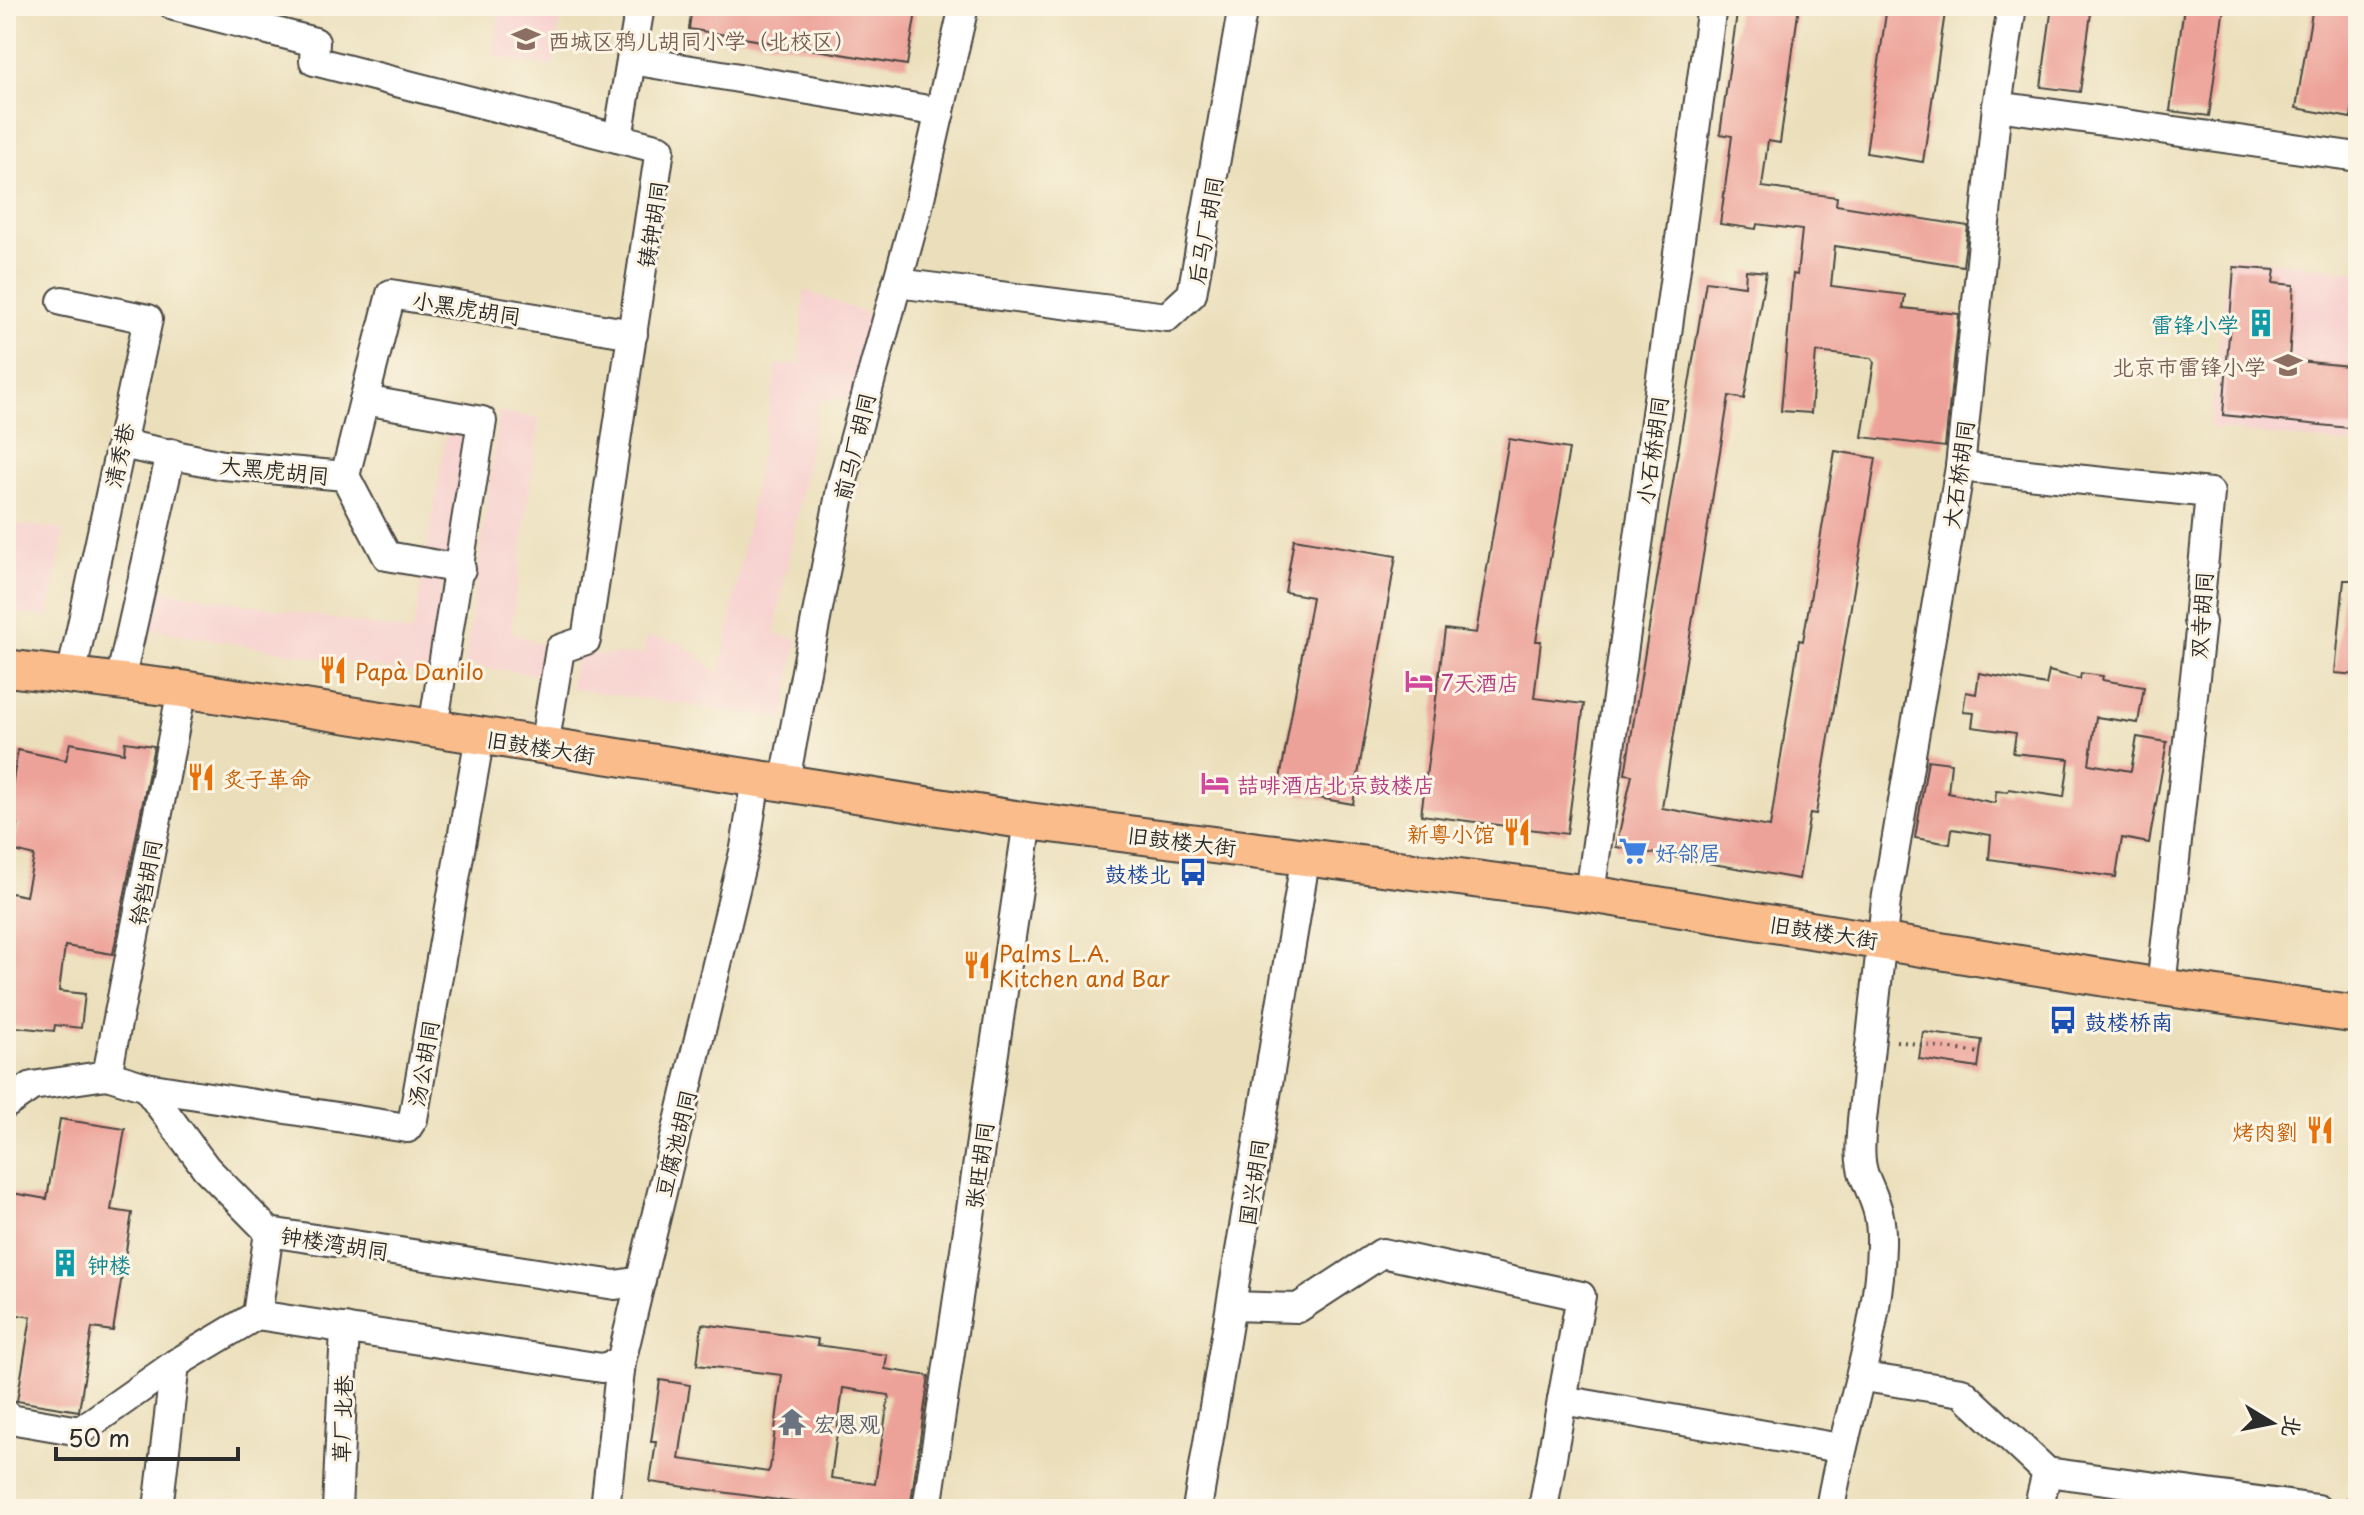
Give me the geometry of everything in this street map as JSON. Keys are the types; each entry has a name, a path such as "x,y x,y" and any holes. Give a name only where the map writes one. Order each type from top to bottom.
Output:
{"main road":[{"name":"旧鼓楼大街","path":"6,668 182,689 1028,821 1590,894 2161,987 2358,1015"}],"street":[{"name":"铸钟胡同","path":"174,6 315,42 314,61 660,149 586,640 560,649 544,747"},
{"path":"618,138 640,6"},
{"name":"前马厂胡同","path":"770,782 842,484 940,112 964,6"},
{"name":"后马厂胡同","path":"897,283 1167,317 1192,294 1243,6"},
{"name":"小石桥胡同","path":"1590,894 1712,6"},
{"name":"大石桥胡同","path":"1830,1509 1840,1448 1863,1377 1881,1247 1876,1194 1864,1173 1860,1149 1886,901 1960,467 1997,106 2012,6"},
{"path":"632,60 940,112"},
{"path":"1997,106 2358,157"},
{"name":"小黑虎胡同","path":"345,476 391,294 633,334"},
{"name":"清秀巷","path":"62,301 148,319 71,676"},
{"path":"364,400 482,421 461,569 433,728"},
{"name":"大黑虎胡同","path":"121,444 223,465 345,476 387,556 461,569"},
{"path":"120,681 171,453"},
{"name":"双寺胡同","path":"1960,467 2210,493 2198,621 2201,622 2161,987"},
{"name":"铃铛胡同","path":"107,1075 182,689"},
{"name":"汤公胡同","path":"146,1087 407,1128 413,1119 480,736"},
{"name":"豆腐池胡同","path":"605,1509 621,1362 745,848 770,782"},
{"name":"张旺胡同","path":"927,1509 1028,821"},
{"name":"国兴胡同","path":"1197,1509 1306,855"},
{"path":"6,1104 32,1086 107,1075 146,1087"},
{"name":"钟楼湾胡同","path":"146,1087 206,1168 269,1232 615,1285 641,1281"},
{"path":"257,1315 269,1232"},
{"path":"1231,1306 1298,1308 1382,1253 1581,1296 1543,1509"},
{"path":"7,1417 80,1431 175,1364 257,1315 602,1368 621,1362"},
{"name":"草厂北巷","path":"337,1509 345,1328"},
{"path":"158,1509 175,1364"},
{"path":"1863,1377 1962,1392 2047,1472 2317,1509"},
{"path":"1562,1400 1840,1448"},
{"path":"2038,1509 2047,1472"}],"path":[{"path":"1921,1044 1980,1053"}],"shaded area":[{"name":"西城区鸦儿胡同小学（北校区）","path":"501,6 581,6 578,20 560,18 553,66 493,57"},
{"name":"北京市雷锋小学","path":"2229,256 2358,272 2358,445 2210,428"},
{"path":"804,290 868,314 853,397 819,400 774,634 797,639 784,719 569,688 578,655 642,654 647,637 681,642 720,675 777,365 800,364"},
{"path":"499,412 539,418 511,631 542,645 539,675 465,665"},
{"path":"447,429 468,432 427,676 144,628 151,588 413,632"},
{"path":"6,522 64,530 49,617 6,611"}],"building":[{"path":"692,6 917,6 907,65 689,29"},
{"path":"1738,6 1799,6 1780,143 1768,141 1762,187 1837,197 1836,205 1968,226 1963,266 1835,246 1831,286 1905,295 1903,308 1959,314 1945,447 1862,437 1874,362 1871,358 1816,352 1811,413 1781,411 1793,274 1797,275 1802,230 1757,224 1756,229 1720,224 1732,136 1720,134"},
{"path":"1887,6 1946,6 1923,162 1866,153"},
{"path":"2052,6 2092,6 2080,92 2041,87"},
{"path":"2184,6 2224,6 2209,116 2170,111"},
{"path":"2313,6 2358,6 2358,74 2351,118 2296,108"},
{"name":"雷锋小学","path":"2234,267 2275,270 2273,283 2294,285 2289,360 2358,367 2358,429 2223,415"},
{"path":"1746,270 1766,272 1744,399 1729,396 1662,808 1770,827 1799,640 1803,641 1835,451 1876,458 1816,814 1810,813 1799,879 1616,847 1632,775 1625,774 1706,281 1745,286"},
{"path":"1509,439 1569,449 1536,641 1541,641 1534,698 1584,704 1567,834 1421,815 1445,629 1476,633"},
{"path":"1294,539 1396,556 1353,804 1278,791 1312,597 1285,592"},
{"path":"2344,580 2358,580 2358,675 2335,673"},
{"path":"2049,671 2080,679 2081,673 2103,676 2102,680 2144,687 2138,723 2096,717 2089,764 2131,771 2137,737 2167,742 2149,843 2122,838 2116,877 1989,859 1991,835 1952,829 1950,844 1915,838 1928,760 1951,763 1948,793 1995,803 1996,791 2008,792 2009,789 2064,797 2069,759 2013,753 2016,733 1972,727 1974,713 1963,712 1966,692 1976,694 1979,673 2046,685"},
{"path":"125,742 154,746 113,954 65,946 59,991 85,994 81,1028 55,1025 54,1031 6,1026 6,892 26,896 34,856 12,850 18,824 6,821 18,750 66,760 70,743 124,753"},
{"path":"1923,1032 1982,1040 1978,1068 1919,1059"},
{"path":"60,1119 125,1129 111,1210 132,1213 113,1331 92,1328 79,1411 17,1401 31,1317 6,1313 6,1192 47,1199"},
{"path":"702,1324 818,1339 817,1345 887,1355 885,1369 929,1376 910,1509 842,1509 650,1482 656,1442 651,1442 660,1380 690,1385 679,1459 768,1472 770,1468 782,1375 697,1365","holes":["843,1388 889,1395 875,1484 831,1478"]}],"place":[{"name":"西城区鸦儿胡同小学（北校区）","path":"526,39"},
{"name":"雷锋小学","path":"2261,323"},
{"name":"北京市雷锋小学","path":"2288,365"},
{"name":"Papà Danilo","path":"333,670"},
{"name":"7天酒店","path":"1419,681"},
{"name":"炙子革命","path":"201,777"},
{"name":"喆啡酒店北京鼓楼店","path":"1215,783"},
{"name":"新粤小馆","path":"1517,832"},
{"name":"好邻居","path":"1633,851"},
{"name":"鼓楼北","path":"1193,872"},
{"name":"Palms L.A. Kitchen and Bar","path":"977,965"},
{"name":"鼓楼桥南","path":"2063,1020"},
{"name":"烤肉劉","path":"2320,1130"},
{"name":"钟楼","path":"65,1263"},
{"name":"宏恩观","path":"792,1422"}]}
